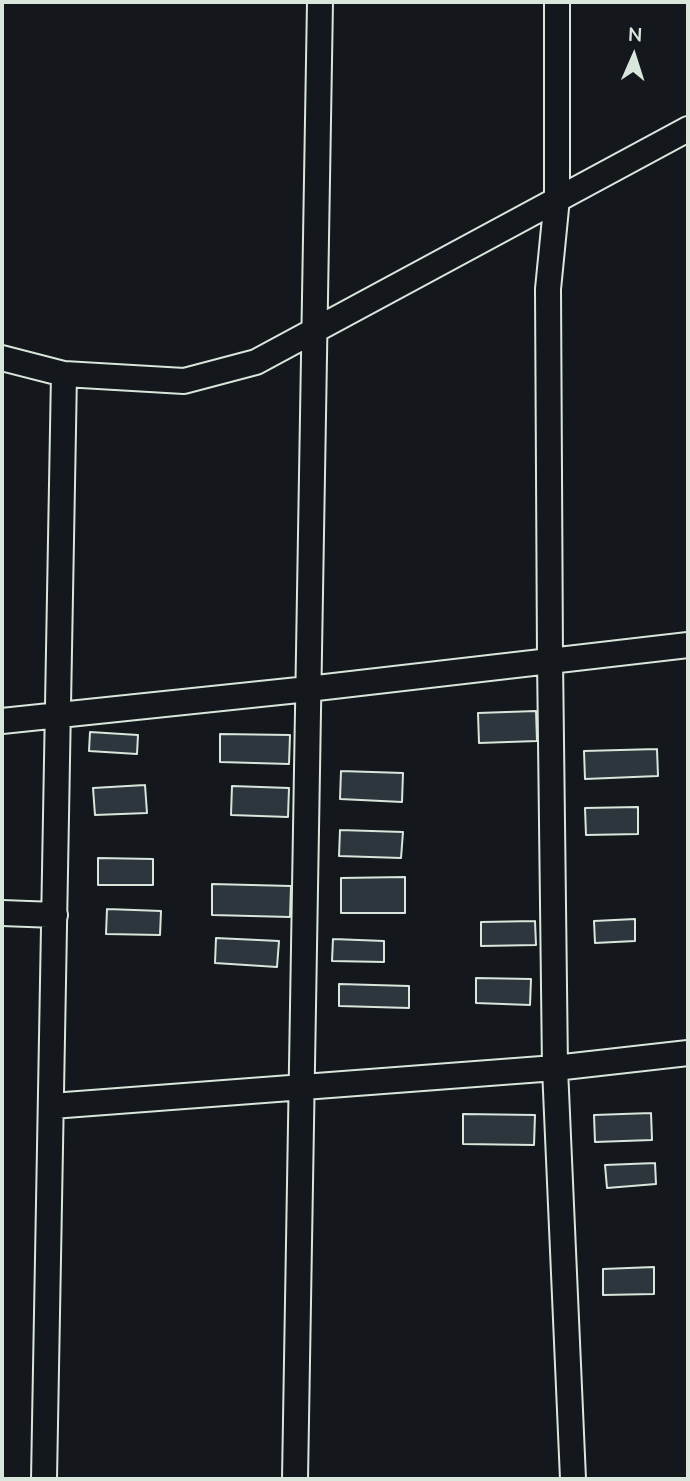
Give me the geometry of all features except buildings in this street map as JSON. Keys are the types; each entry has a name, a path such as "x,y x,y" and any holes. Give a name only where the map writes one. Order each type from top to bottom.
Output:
{"street":[{"path":"295,1479 320,2"},
{"path":"557,2 558,198 548,289 550,659 555,1068 573,1479"},
{"path":"2,358 64,374 184,381 256,362 688,129"},
{"path":"44,1479 64,374"},
{"path":"2,720 308,690 550,659 688,645"},
{"path":"2,913 55,915"},
{"path":"52,1106 302,1089 688,1054"}]}
